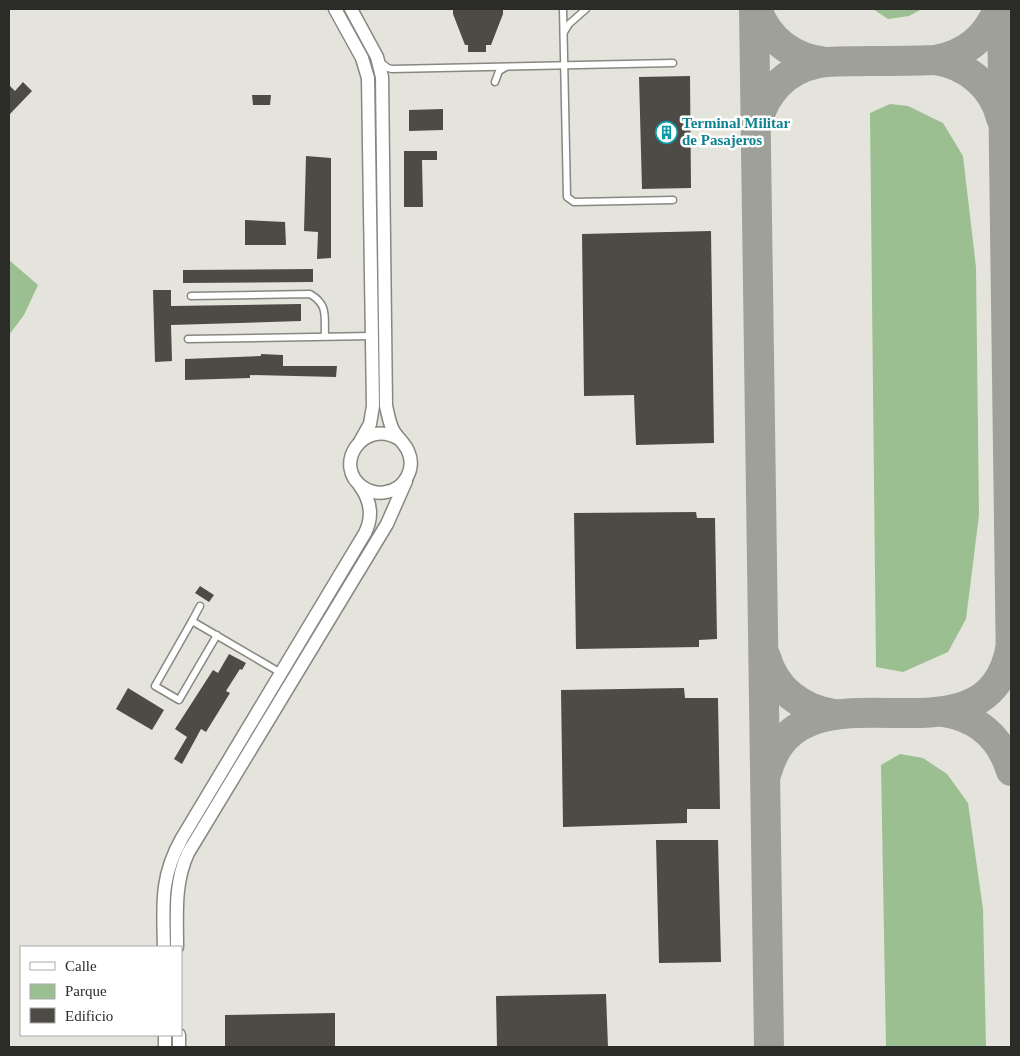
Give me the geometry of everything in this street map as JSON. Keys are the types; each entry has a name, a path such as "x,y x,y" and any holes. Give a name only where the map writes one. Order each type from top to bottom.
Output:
{"street":[{"path":"177,946 177,890 180,872 188,853 387,524 408,474 410,459 404,445 392,428 386,406 376,100 365,64 335,9"},
{"path":"164,946 163,896 172,858 182,838 368,526 370,519 369,504 352,472 350,464 351,456 367,431 373,412 372,336 376,100 382,84 381,70 377,57 351,9"},
{"path":"359,442 372,434 379,433 386,433 399,439"},
{"path":"360,486 375,493 391,491 398,487 408,474"}],"lane":[{"path":"563,9 565,17 568,19 576,18"},
{"path":"563,9 567,197 574,202 673,200"},
{"path":"563,33 586,9"},
{"path":"377,57 383,65 392,68 673,63"},
{"path":"480,67 491,71 495,82 499,71 509,66"},
{"path":"382,84 384,75 392,68"},
{"path":"191,296 310,294 320,300 324,307 325,336"},
{"path":"188,339 372,336"},
{"path":"200,606 155,686 179,700 217,635"},
{"path":"192,621 281,673"}],"green space":[{"path":"873,9 922,9 909,16 888,19"},
{"path":"890,104 908,106 943,123 963,156 976,267 979,515 966,619 948,652 903,672 876,667 870,113"},
{"path":"9,260 38,285 24,315 9,335"},
{"path":"900,754 923,758 947,774 968,803 983,909 986,1047 886,1047 881,765"}],"building":[{"path":"453,9 503,9 503,14 491,45 486,45 486,52 468,52 468,45 465,45 453,14"},
{"name":"Terminal Militar de Pasajeros","path":"690,76 691,188 642,189 639,77"},
{"path":"23,82 32,91 9,115 9,85 15,91"},
{"path":"252,95 271,95 270,105 253,105"},
{"path":"443,109 443,130 409,131 409,110"},
{"path":"404,151 437,151 437,160 422,160 423,207 404,207"},
{"path":"306,156 331,158 331,258 317,259 318,232 304,231"},
{"path":"245,220 285,222 286,245 245,245"},
{"path":"711,231 714,443 636,445 634,395 584,396 582,234"},
{"path":"313,269 313,282 183,283 183,270"},
{"path":"153,290 171,290 171,306 301,304 301,321 171,325 172,361 155,362"},
{"path":"261,354 283,355 283,366 337,366 336,377 250,375 250,378 185,380 185,359 261,356"},
{"path":"696,512 697,518 715,518 717,639 699,640 699,647 576,649 574,513"},
{"path":"200,586 214,595 209,602 195,593"},
{"path":"229,654 246,663 226,691 230,693 206,732 201,729 182,764 174,759 187,737 175,729 213,670 218,673"},
{"path":"128,688 164,710 152,730 116,709"},
{"path":"684,688 685,698 718,698 720,809 687,809 687,823 563,827 561,690"},
{"path":"656,840 718,840 721,962 659,963"},
{"path":"606,994 608,1047 497,1047 496,996"},
{"path":"335,1013 335,1047 225,1047 225,1015"}],"taxiway":[{"path":"754,9 769,1047"},
{"path":"757,9 768,30 783,46 802,56 825,62"},
{"path":"758,121 771,92 786,77 805,67 840,61 935,60 946,58 974,43 988,28 998,9"},
{"path":"1002,9 1011,669"},
{"path":"935,60 958,67 977,79 992,96 1001,118"},
{"path":"767,772 787,737 817,719 854,713 933,712 968,705 995,684 1011,645"},
{"path":"766,657 776,679 791,696 811,707 834,714"},
{"path":"943,712 967,719 986,731 1001,749 1011,771"}],"place":[{"name":"Terminal Militar de Pasajeros","path":"666,132"}]}
